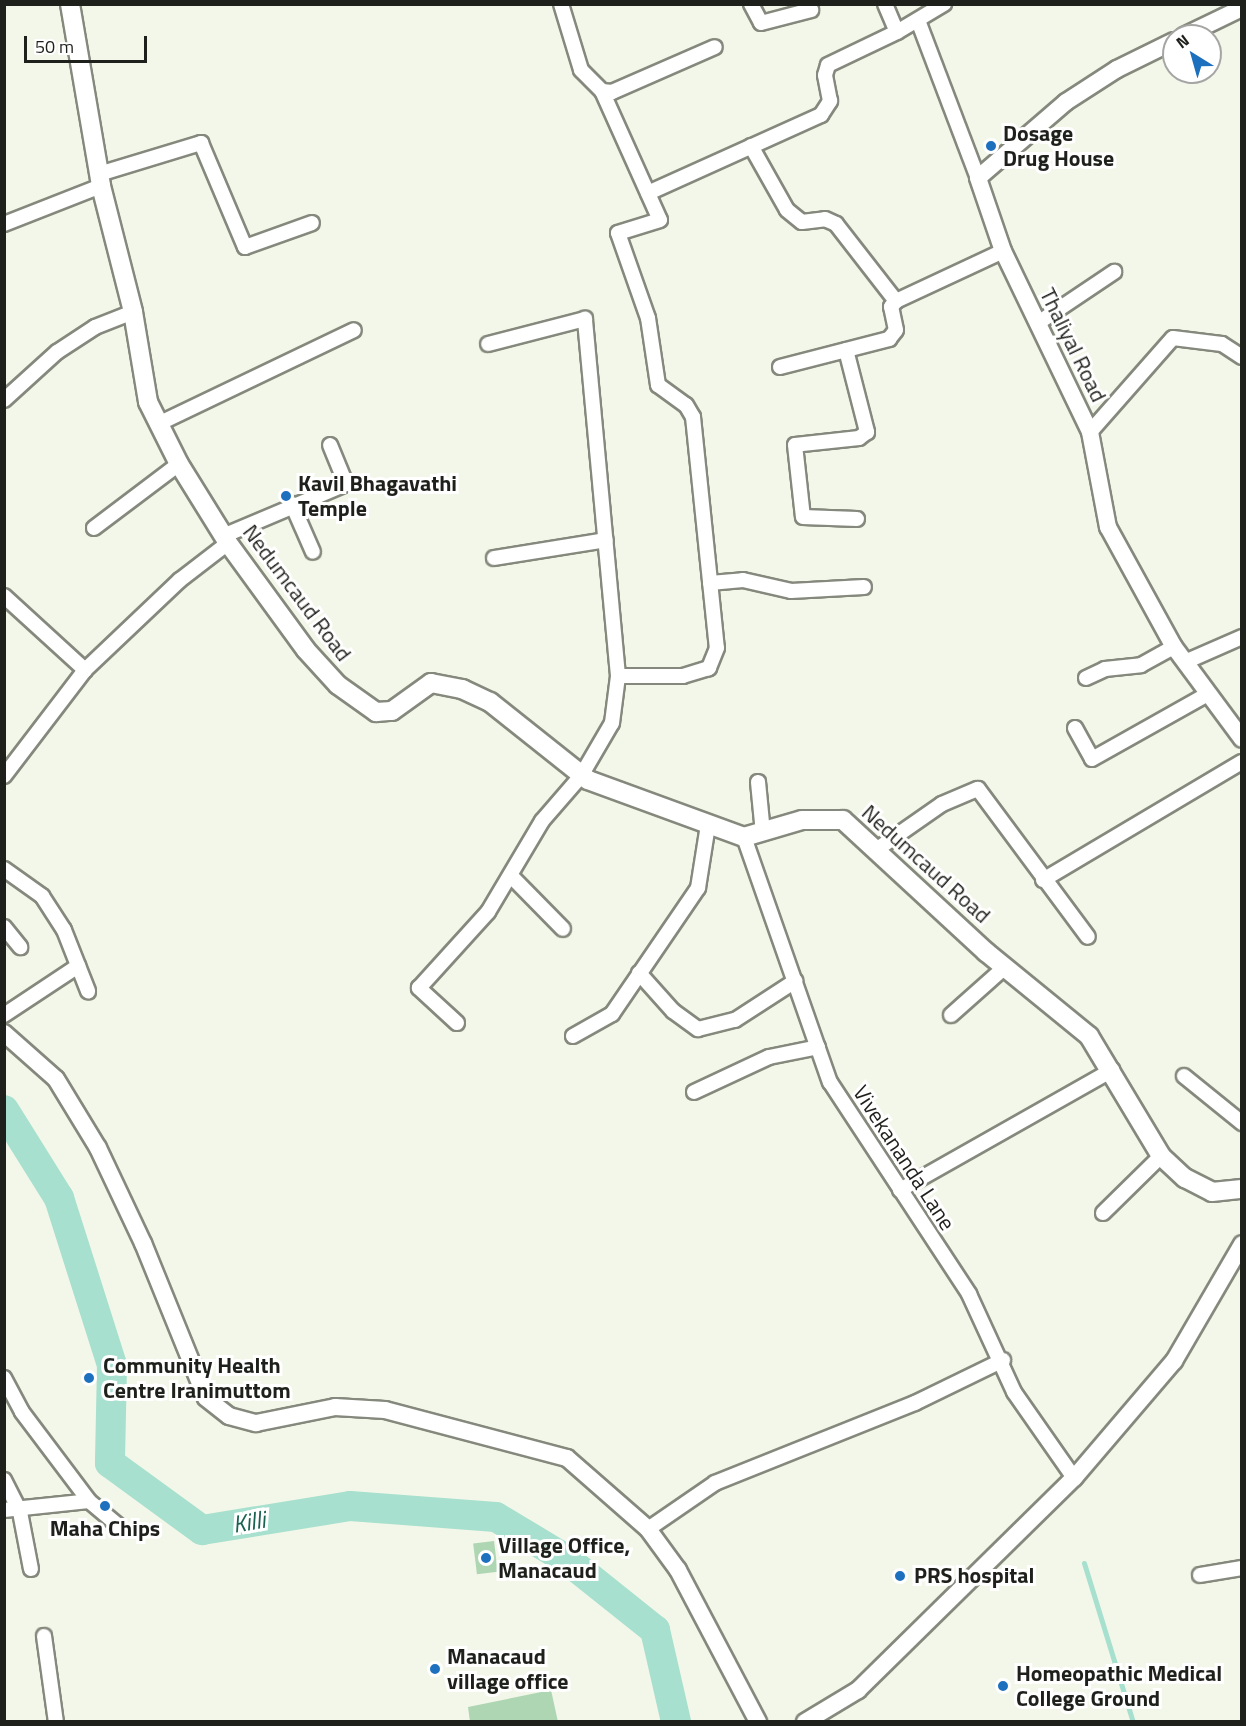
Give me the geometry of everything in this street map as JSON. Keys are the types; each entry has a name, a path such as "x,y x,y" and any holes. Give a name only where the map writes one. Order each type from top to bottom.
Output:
{"main road":[{"name":"Nedumcaud Road","path":"70,4 100,180 133,312 148,402 179,465 225,539 306,650 338,685 376,712 392,711 431,683 462,689 490,702 581,776 744,837 763,833 802,819 834,817 876,850 1005,967 1089,1036 1112,1070 1161,1156 1185,1178 1212,1192 1242,1188"}],"street":[{"path":"561,4 581,70 602,90 660,220 618,233 648,318 658,385 686,405 693,417 717,648 709,668 683,676 618,676"},
{"path":"751,4 761,23 811,10"},
{"path":"885,4 897,32"},
{"path":"648,193 821,115 830,101 825,75 828,65 919,23 944,4"},
{"path":"1207,24 1238,8"},
{"path":"919,23 978,178 1066,102 1117,69 1162,47"},
{"path":"602,90 612,92 716,47"},
{"path":"4,224 100,180 201,143 245,247 312,223"},
{"path":"751,146 787,210 802,222 825,219 836,224 896,302"},
{"name":"Thaliyal Road","path":"978,178 1003,251 1090,432 1108,527 1174,647 1242,739"},
{"path":"780,367 889,339 896,330 891,307 896,302 1003,251"},
{"path":"1038,323 1114,272"},
{"path":"4,400 57,352 94,327 133,312"},
{"path":"457,1023 419,988 488,912 542,821 581,776 612,723 618,676 585,319 488,344"},
{"path":"158,424 354,330"},
{"path":"1090,432 1173,338 1222,344 1242,357"},
{"path":"846,350 867,432 858,438 795,445 803,517 857,519"},
{"path":"4,776 86,670 225,539 292,504 346,484 330,445"},
{"path":"94,528 179,465"},
{"path":"292,504 313,552"},
{"path":"494,558 606,540"},
{"path":"710,583 743,580 791,591 864,587"},
{"path":"4,596 86,670"},
{"path":"1185,662 1242,637"},
{"path":"1086,678 1105,669 1141,665 1174,647"},
{"path":"1075,728 1092,759 1208,694"},
{"path":"1043,880 1242,762"},
{"path":"758,782 763,833"},
{"path":"876,850 942,804 978,789 1043,880 1088,937"},
{"path":"573,1036 612,1014 698,888 708,825"},
{"name":"Vivekananda Lane","path":"744,837 830,1082 969,1294 1003,1360 1014,1392 1074,1478"},
{"path":"4,869 42,896 64,930 87,991"},
{"path":"511,876 563,929"},
{"path":"4,927 20,947"},
{"path":"4,1015 78,966"},
{"path":"951,1015 1005,967"},
{"path":"639,974 673,1011 698,1029 735,1020 795,981"},
{"path":"4,1033 56,1079 98,1149 143,1243 206,1398 229,1416 256,1423 336,1407 385,1410 567,1458 648,1529 678,1570 758,1722"},
{"path":"694,1092 769,1057 818,1047"},
{"path":"900,1190 1112,1070"},
{"path":"1185,1076 1242,1123"},
{"path":"1103,1213 1161,1156"},
{"path":"805,1722 858,1690 1074,1478 1174,1361 1242,1244"},
{"path":"648,1529 715,1483 915,1403 1003,1360"},
{"path":"4,1378 22,1412 89,1501 118,1525"},
{"path":"4,1480 20,1512 30,1569"},
{"path":"4,1510 20,1512 89,1501"},
{"path":"1200,1575 1242,1568"},
{"path":"44,1636 56,1722"}],"building":[{"name":"Village Office, Manacaud","path":"494,1541 498,1572 477,1574 473,1544"},
{"path":"551,1690 558,1722 470,1722 468,1707"}],"waterway":[{"name":"Killi","path":"4,1110 59,1198 112,1365 110,1463 202,1530 350,1506 496,1517 566,1559 655,1630 676,1722"},
{"path":"1084,1563 1133,1722"}],"place":[{"name":"Dosage Drug House","path":"991,146"},
{"name":"Kavil Bhagavathi Temple","path":"286,496"},
{"name":"Community Health Centre Iranimuttom","path":"89,1378"},
{"name":"Maha Chips","path":"105,1506"},
{"name":"Village Office, Manacaud","path":"486,1558"},
{"name":"PRS hospital","path":"900,1576"},
{"name":"Manacaud village office","path":"435,1669"},
{"name":"Homeopathic Medical College Ground","path":"1003,1686"}]}
